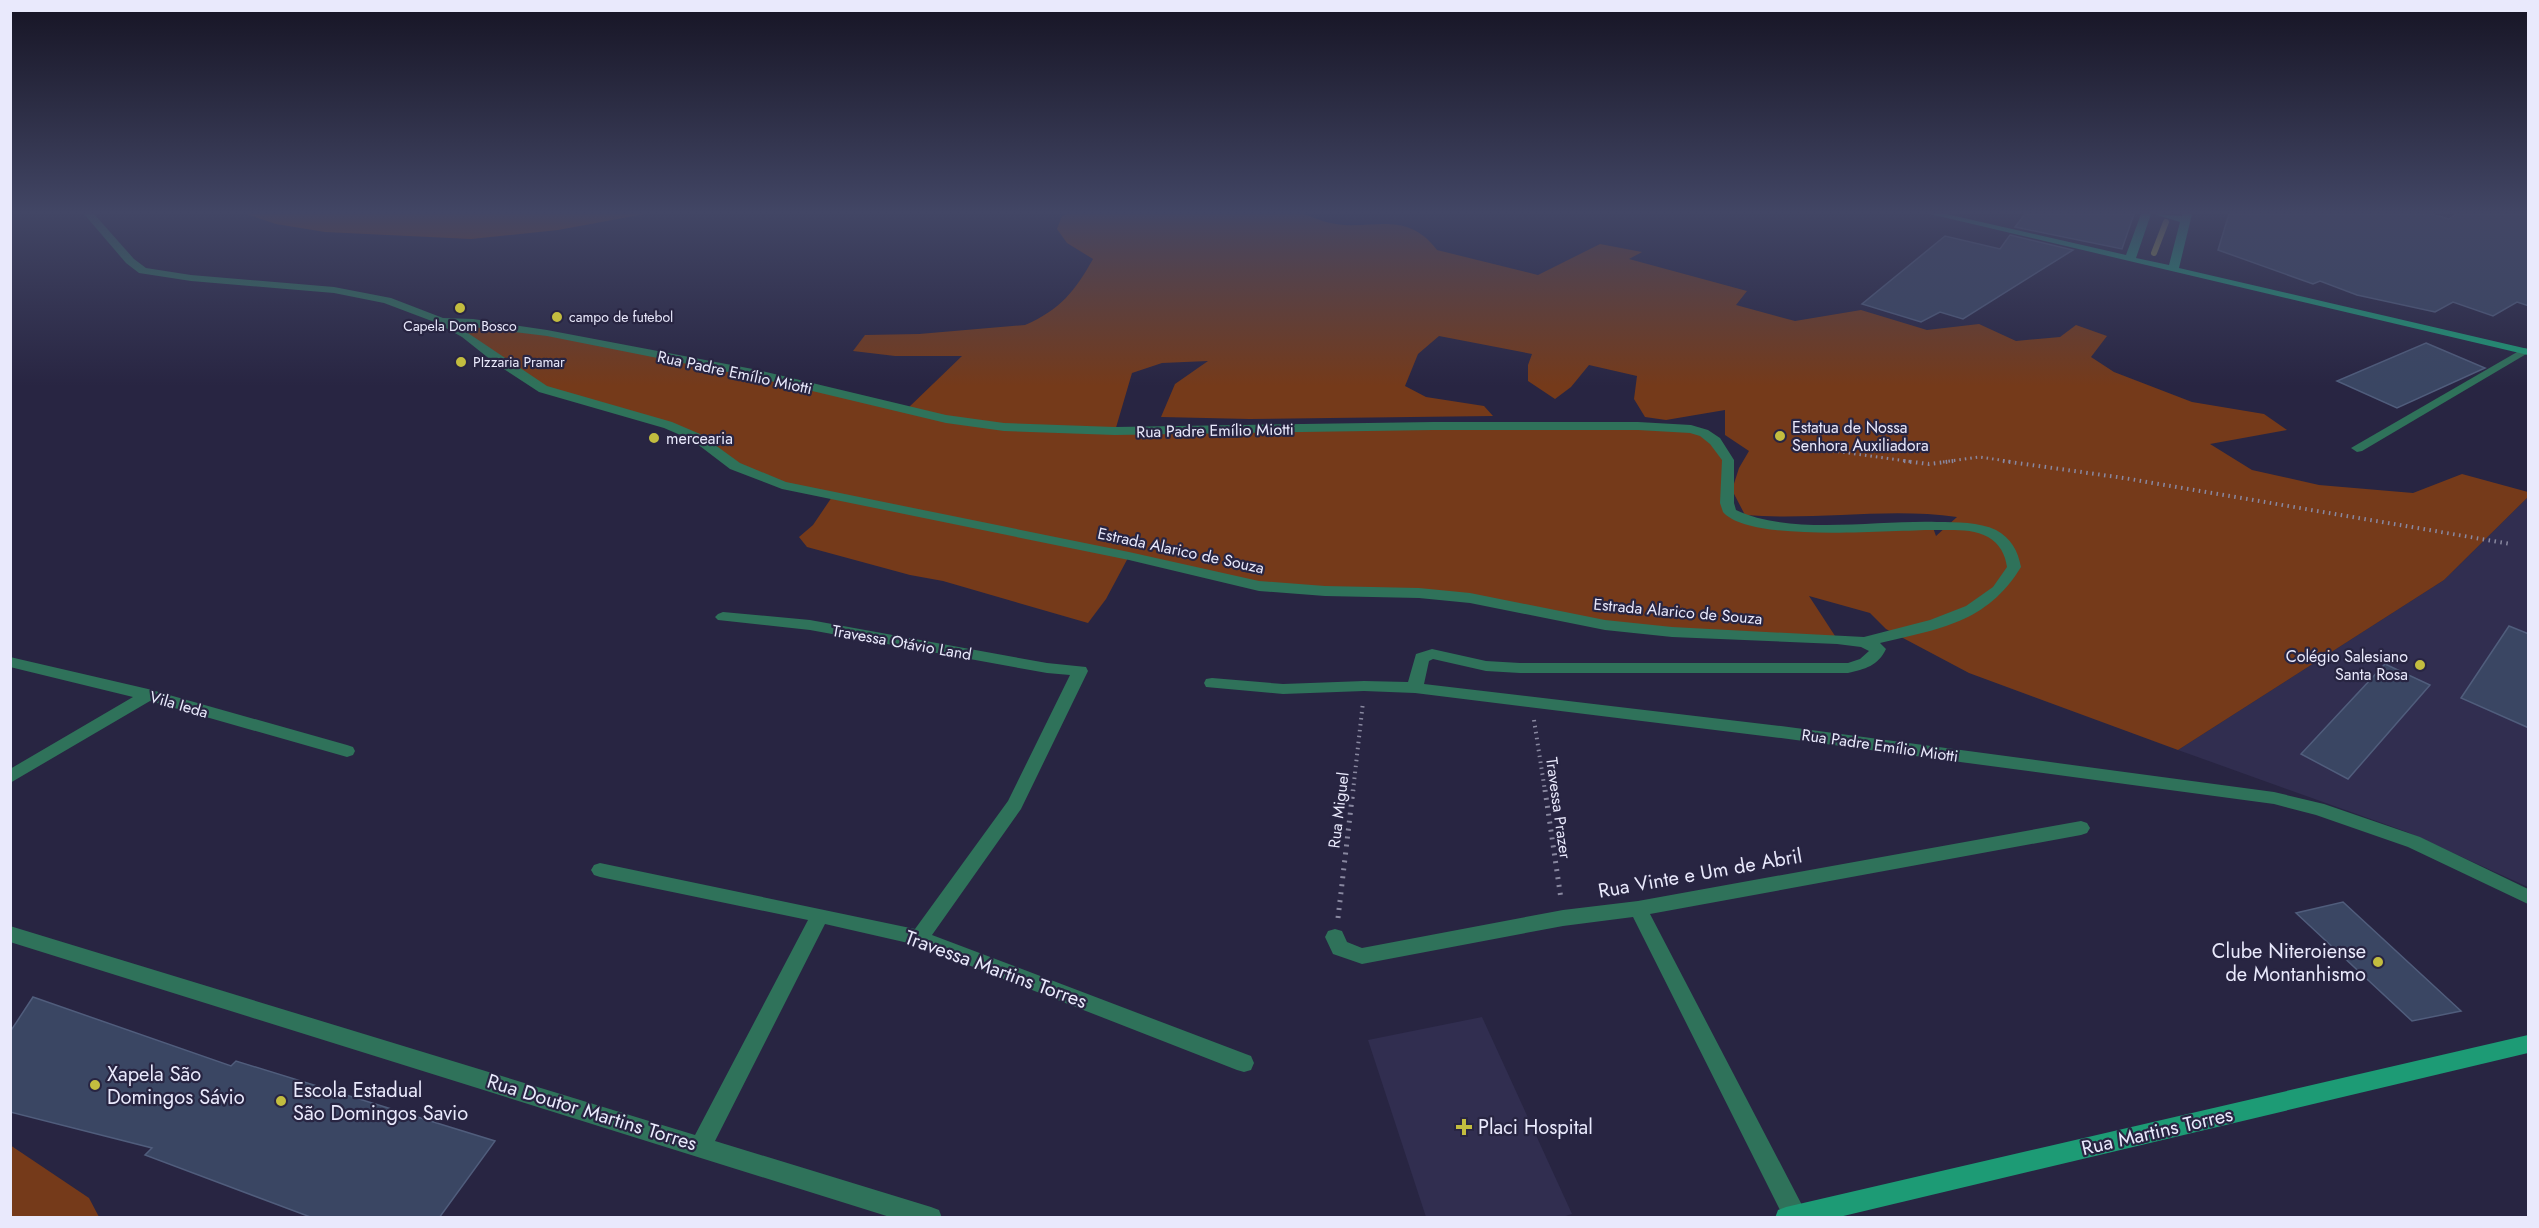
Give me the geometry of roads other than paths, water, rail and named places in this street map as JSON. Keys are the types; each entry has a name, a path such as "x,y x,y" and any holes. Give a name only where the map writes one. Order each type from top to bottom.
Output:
{"main road":[{"path":"2183,271 2526,352"},
{"name":"Rua Martins Torres","path":"1790,1216 2529,1044"}],"street":[{"name":"Estrada Alarico de Souza","path":"145,271 181,277 353,292 387,300 441,321 543,389 668,425 696,437 735,465 755,475 832,496 1129,556 1259,586 1325,591 1419,593 1470,598 1605,625 1683,633 1864,642 1919,629 1962,614 1997,592 2014,567 2012,553 2005,543 1991,533 1968,528 1932,525"},
{"name":"Rua Padre Emílio Miotti","path":"441,321 473,322 548,333 758,374 946,419 1004,428 1115,432 1433,426 1638,426 1691,429 1704,433 1722,448 1728,460 1727,503 1730,512 1748,522 1797,527 1932,525"},
{"path":"2357,448 2526,352"},
{"name":"Travessa Otávio Land","path":"723,617 782,621 1047,668 1080,670 1015,804 920,938"},
{"path":"1415,688 1418,666 1422,658 1432,654 1486,666 1520,668 1848,668 1867,663 1875,657 1878,649 1864,642"},
{"name":"Vila Ieda","path":"10,662 148,694 347,752"},
{"name":"Rua Padre Emílio Miotti","path":"1212,683 1283,689 1364,686 1415,688 2069,769 2274,798 2318,809 2414,842 2529,897"},
{"path":"10,777 148,694"},
{"name":"Rua Vinte e Um de Abril","path":"1335,937 1340,948 1362,956 1563,918 1638,909 2081,828"},
{"name":"Travessa Martins Torres","path":"600,870 920,938 1244,1063"},
{"path":"1638,909 1790,1216"},
{"path":"701,1145 820,915"},
{"name":"Rua Doutor Martins Torres","path":"10,934 701,1145 931,1218"}],"place":[{"name":"Capela Dom Bosco","path":"460,308"},
{"name":"campo de futebol","path":"557,317"},
{"name":"PIzzaria Pramar","path":"461,362"},
{"name":"Estatua de Nossa Senhora Auxiliadora","path":"1780,436"},
{"name":"mercearia","path":"654,438"},
{"name":"Colégio Salesiano Santa Rosa","path":"2420,665"},
{"name":"Clube Niteroiense de Montanhismo","path":"2378,962"},
{"name":"Xapela São Domingos Sávio","path":"95,1085"},
{"name":"Escola Estadual São Domingos Savio","path":"281,1101"},
{"name":"Placi Hospital","path":"1464,1127"}]}
